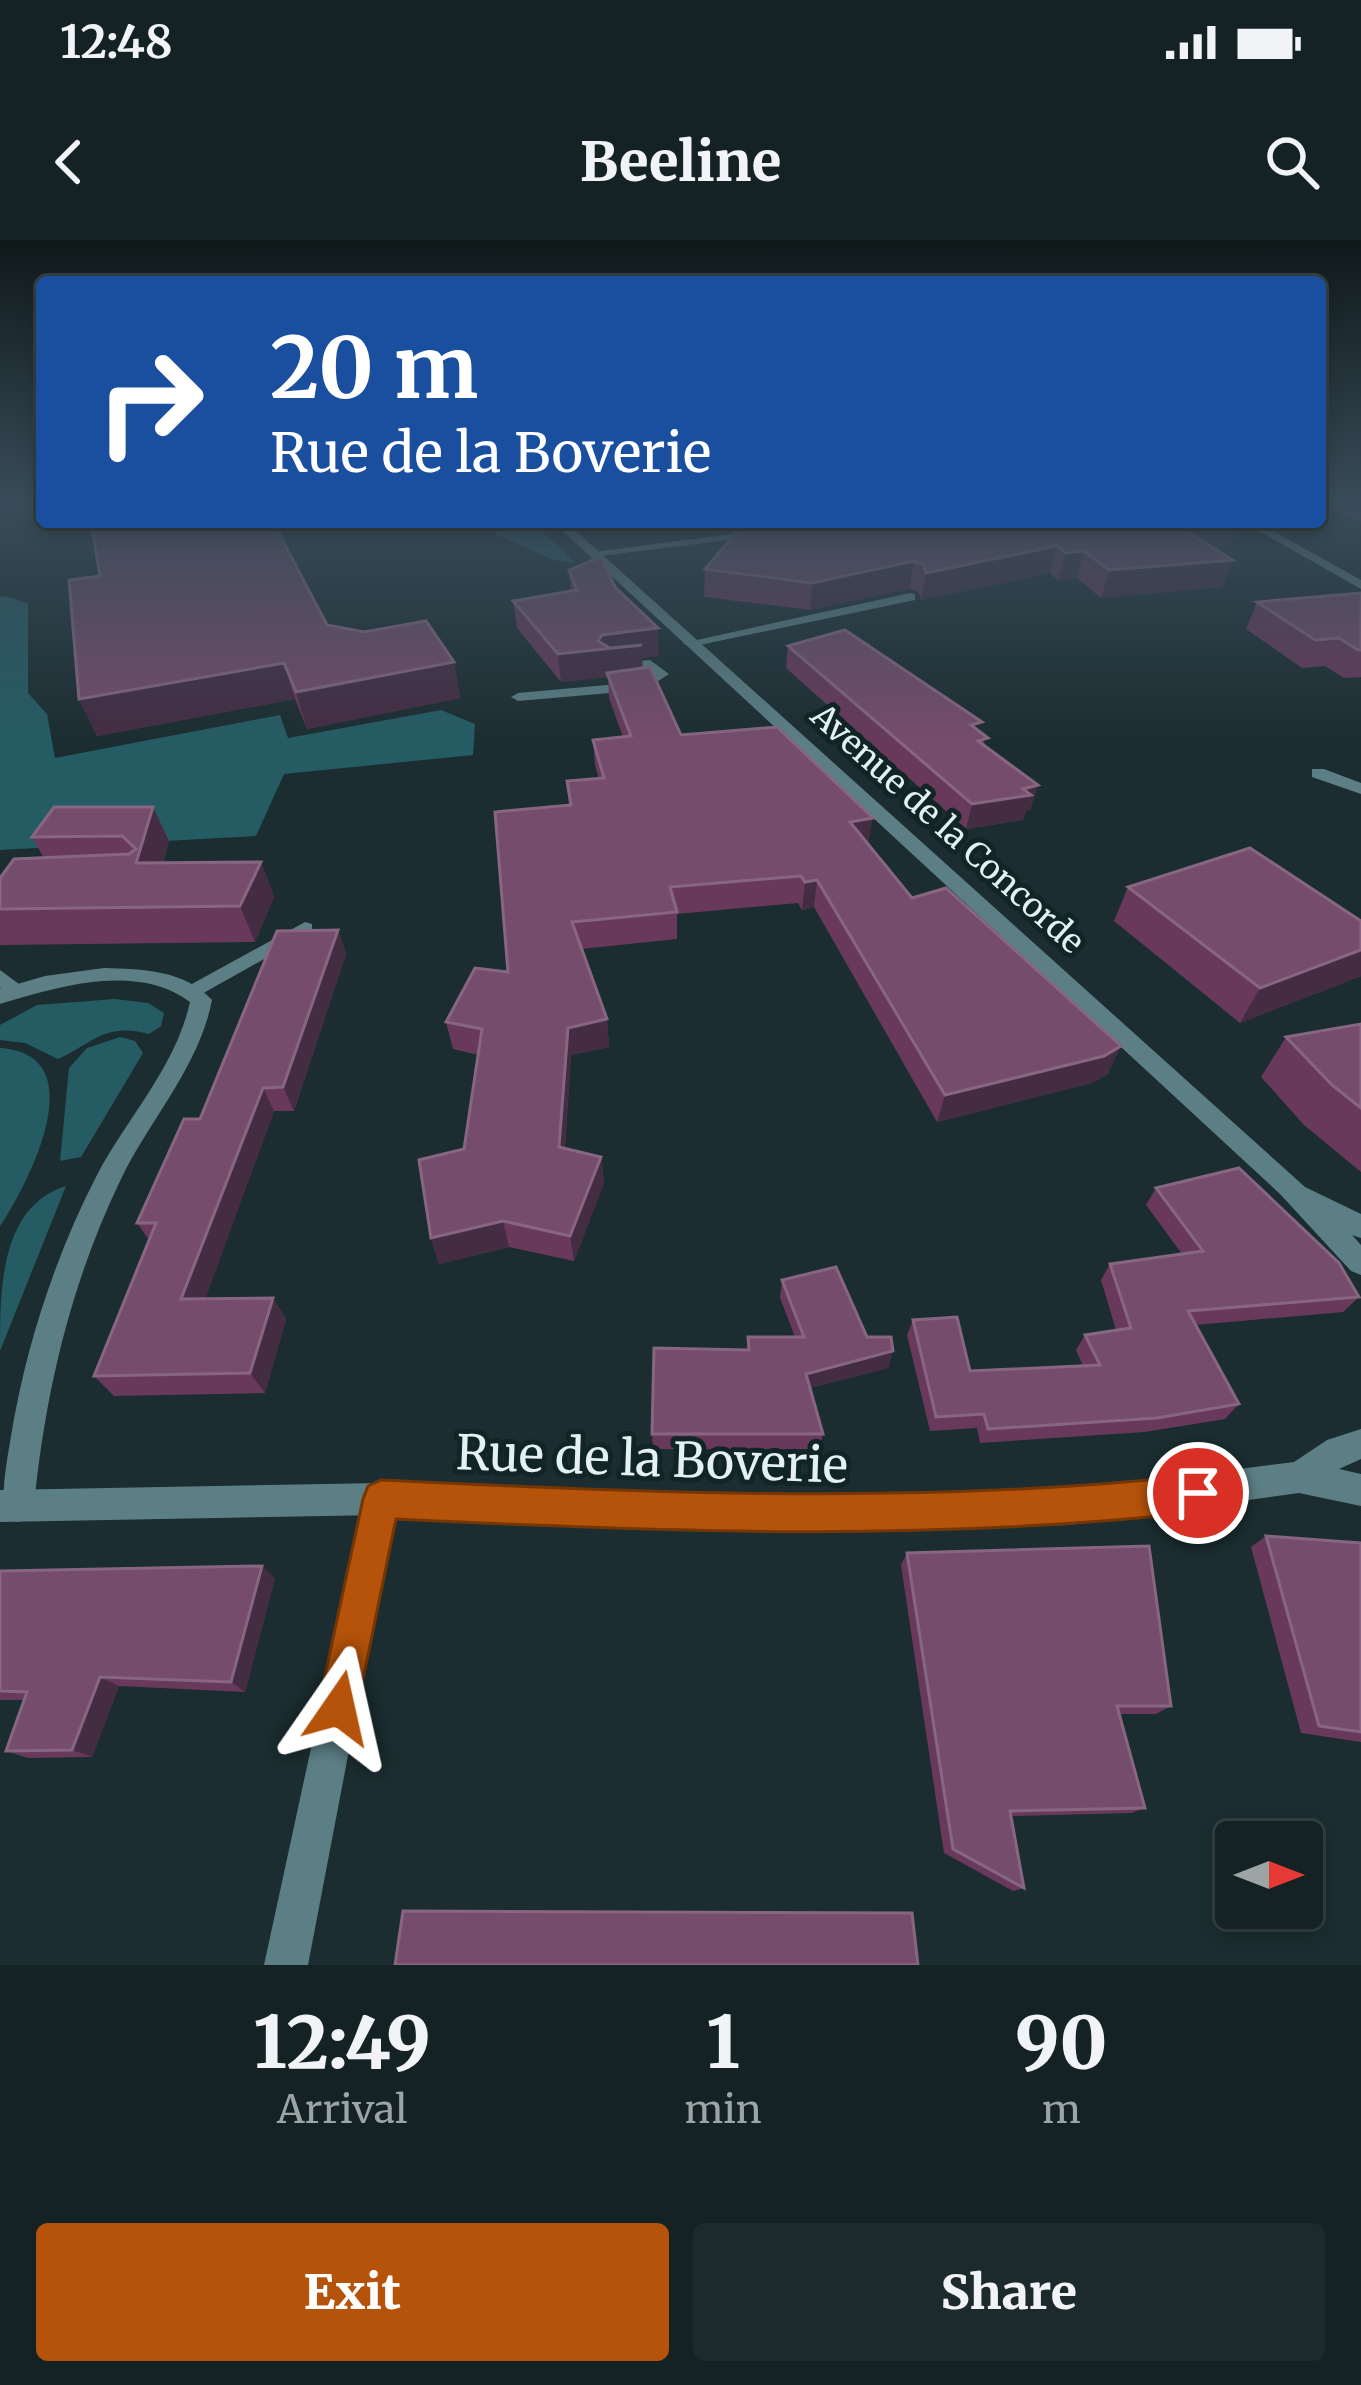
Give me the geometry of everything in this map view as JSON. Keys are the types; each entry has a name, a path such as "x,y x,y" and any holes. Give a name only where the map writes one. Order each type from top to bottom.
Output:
{"street":[{"name":"Avenue de la Concorde","path":"624,582 1289,1187 1361,1263"},
{"path":"690,643 910,597"},
{"path":"518,688 644,686 662,674 644,663 611,668"},
{"path":"1318,773 1361,789"},
{"path":"192,989 304,928"},
{"path":"5,988 54,980 135,977 175,981 201,1000 193,1031 108,1178 38,1369 9,1506"},
{"name":"Avenue de la Concorde","path":"1289,1187 1361,1227"},
{"name":"Rue de la Boverie","path":"1299,1477 1338,1451 1361,1444"},
{"name":"Rue de la Boverie","path":"9,1506 381,1499 662,1513 854,1514 1068,1508 1299,1477 1361,1490"},
{"path":"286,1965 381,1499"}],"shaded area":[{"path":"0,597 28,604 28,693 47,714 55,758 280,715 288,738 441,710 475,724 473,755 284,774 256,836 0,850"},
{"path":"115,999 148,1003 164,1013 161,1026 149,1034 110,1032 58,1059 25,1043 0,1040 0,1025 37,1005"},
{"path":"120,1037 135,1041 143,1053 81,1157 60,1161 69,1068 87,1048"},
{"path":"0,1048 29,1056 44,1072 50,1096 38,1153 0,1226"},
{"path":"66,1186 0,1351 3,1277 16,1231 44,1197"}],"building":[{"path":"69,582 305,582 327,625 364,632 426,621 454,662 296,692 284,663 79,699"},
{"path":"574,582 613,582 658,628 602,635 598,641 610,648 642,645 558,654 513,601 577,590"},
{"path":"1361,593 1361,650 1339,638 1315,640 1257,602"},
{"path":"845,630 982,722 971,725 988,738 978,741 1038,785 1023,789 1031,795 972,804 788,646"},
{"path":"650,667 681,735 777,727 873,818 850,822 912,898 946,888 1121,1046 1104,1056 945,1095 817,880 805,882 801,876 670,887 677,912 572,922 607,1019 568,1028 559,1147 601,1157 570,1236 503,1221 431,1238 419,1160 464,1149 482,1029 446,1022 475,968 508,972 495,812 571,805 567,781 604,778 593,740 631,736 607,673"},
{"path":"54,807 153,807 136,863 261,862 240,906 0,909 0,878 14,859 129,854 136,849 122,836 32,837"},
{"path":"1250,848 1361,921 1361,950 1260,988 1128,887"},
{"path":"338,930 283,1087 263,1088 181,1299 273,1298 250,1373 94,1376 156,1223 137,1223 184,1119 200,1119 277,931"},
{"path":"1361,1024 1361,1108 1286,1037"},
{"path":"1239,1168 1339,1263 1359,1297 1188,1311 1239,1404 1157,1418 988,1429 984,1414 936,1417 913,1320 957,1317 970,1371 1100,1365 1085,1335 1131,1328 1110,1264 1203,1251 1156,1188"},
{"path":"836,1267 867,1337 891,1337 893,1351 806,1374 823,1434 652,1434 654,1348 749,1350 748,1337 804,1337 782,1280"},
{"path":"1266,1536 1361,1543 1361,1732 1319,1726"},
{"path":"1149,1546 1171,1706 1117,1706 1145,1808 1010,1811 1024,1888 953,1849 907,1553"},
{"path":"262,1566 231,1682 100,1677 72,1750 6,1751 27,1692 0,1691 0,1571"},
{"path":"403,1911 912,1913 918,1965 395,1965"}],"route":[{"path":"339,1708 381,1499 662,1513 854,1514 1068,1508 1198,1493"}]}
